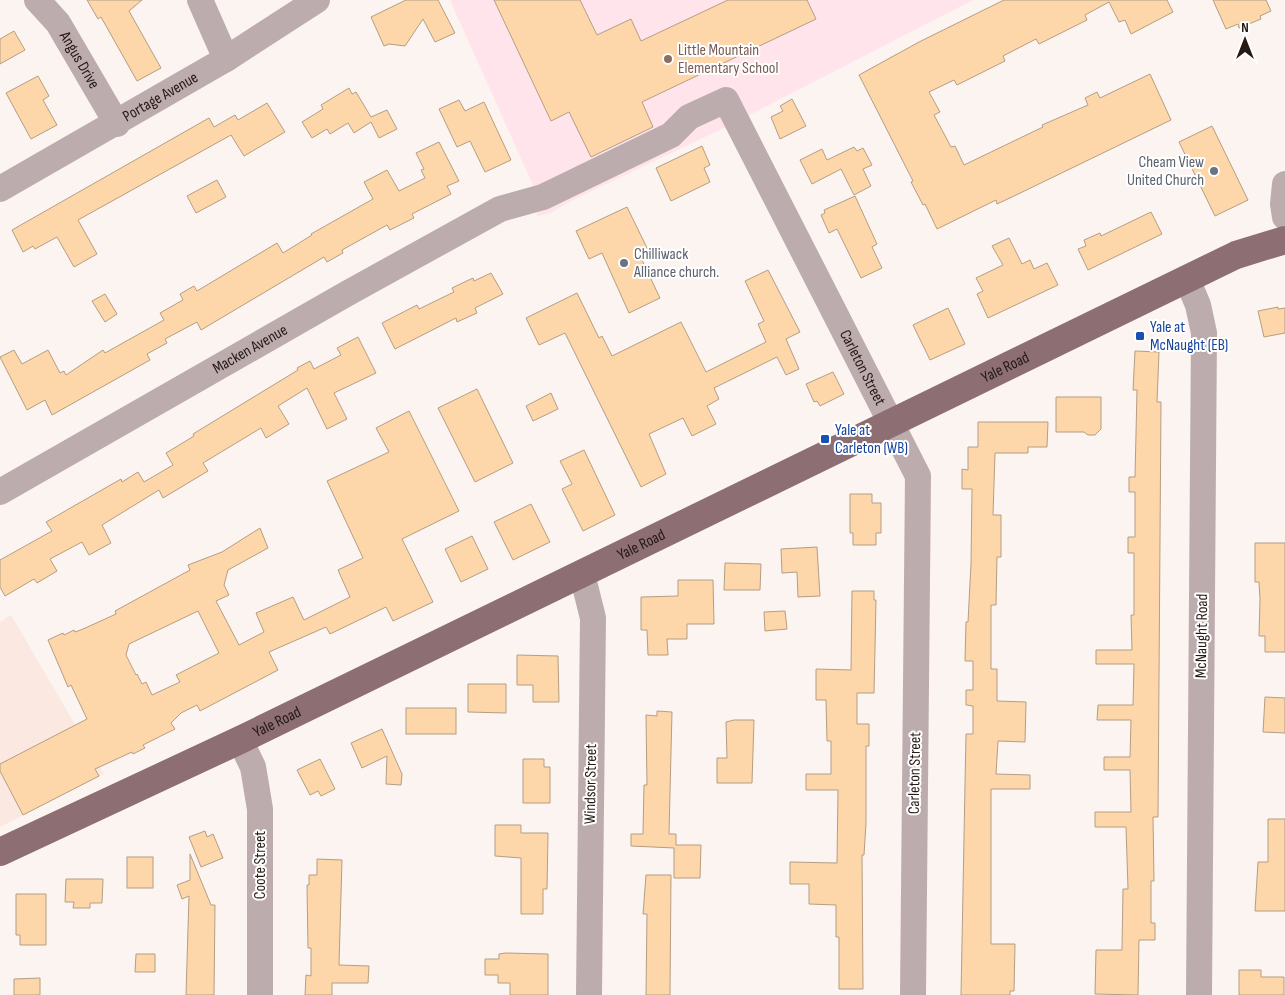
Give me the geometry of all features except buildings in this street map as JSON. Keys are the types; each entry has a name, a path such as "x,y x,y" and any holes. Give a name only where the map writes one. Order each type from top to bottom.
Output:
{"main road":[{"name":"Yale Road","path":"0,852 240,740 1236,255 1285,240"}],"street":[{"name":"Angus Drive","path":"37,0 58,23 117,124"},
{"path":"200,0 226,60"},
{"name":"Portage Avenue","path":"0,188 117,124 226,60 317,0"},
{"name":"Carleton Street","path":"500,209 543,197 672,135 689,117 726,100 918,476 913,995"},
{"path":"1285,184 1282,204 1285,217"},
{"name":"Macken Avenue","path":"0,492 348,293 500,209"},
{"name":"McNaught Road","path":"1187,279 1198,305 1204,333 1199,995"},
{"name":"Windsor Street","path":"582,574 593,618 588,995"},
{"name":"Coote Street","path":"240,740 253,767 260,809 260,995"}],"shaded area":[{"name":"Little Mountain Elementary School","path":"450,0 973,0 732,124 571,201 551,213 537,216 536,192"},
{"path":"11,615 104,774 0,827 0,622"}],"place":[{"name":"Little Mountain Elementary School","path":"668,59"},
{"name":"Cheam View United Church","path":"1214,171"},
{"name":"Chilliwack Alliance church.","path":"624,263"},
{"name":"Yale at McNaught (EB)","path":"1140,336"},
{"name":"Yale at Carleton (WB)","path":"825,439"}]}
